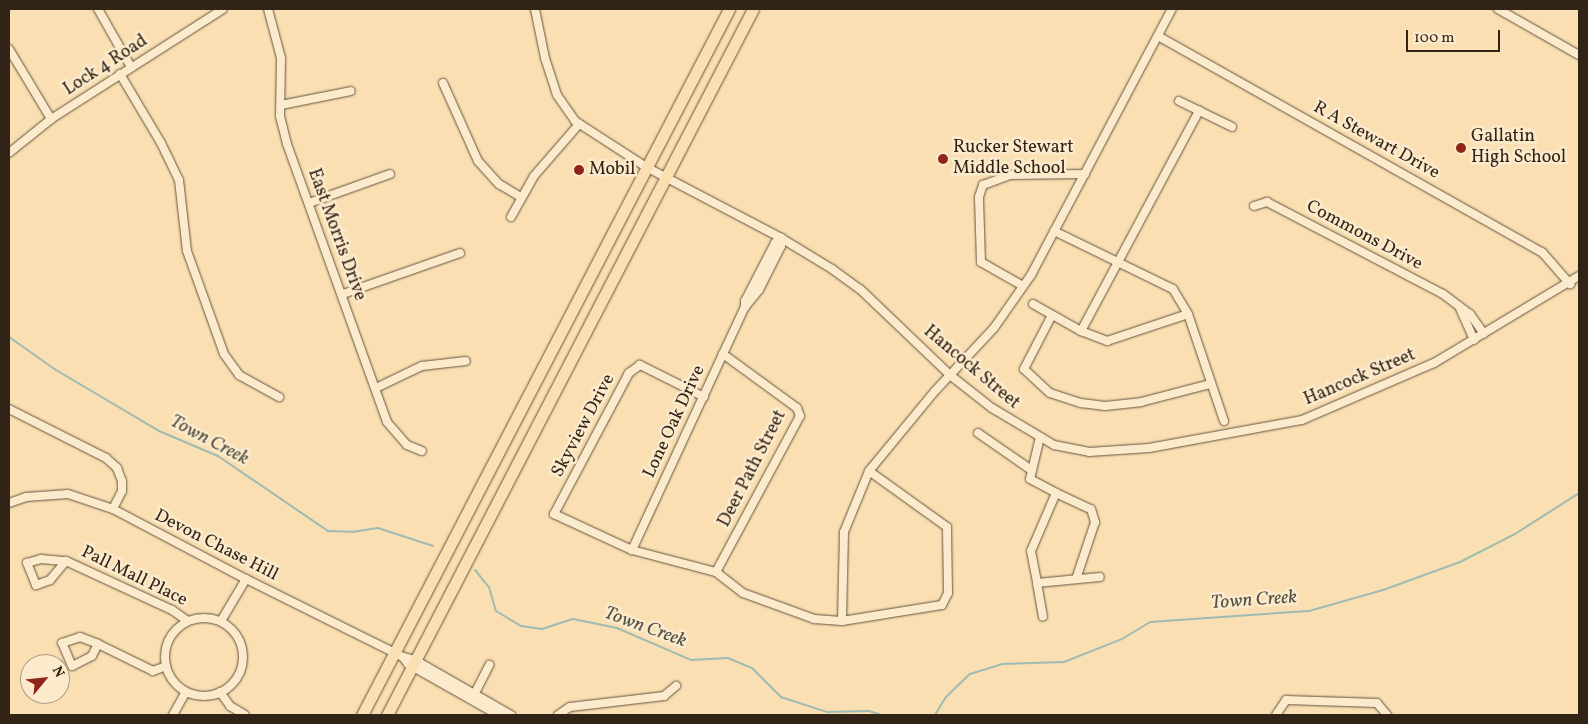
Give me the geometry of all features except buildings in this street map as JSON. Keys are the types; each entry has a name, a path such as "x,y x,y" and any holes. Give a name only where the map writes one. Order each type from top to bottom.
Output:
{"highway":[{"path":"362,715 398,654 646,167 729,9"},
{"path":"386,715 753,9"}],"street":[{"path":"98,9 131,67"},
{"name":"Lock 4 Road","path":"9,153 51,119 223,9"},
{"name":"East Morris Drive","path":"268,9 281,58 282,105 280,116 287,144 388,422 398,437 422,451"},
{"name":"Hancock Street","path":"535,9 545,58 557,95 579,124 646,167 782,238 860,289 950,374 992,408 1054,444 1088,452 1149,448 1302,420 1434,363 1570,284 1579,276"},
{"path":"842,621 844,532 869,471 950,374 994,328 1023,286 1172,9"},
{"path":"1498,9 1579,55"},
{"name":"R A Stewart Drive","path":"1158,36 1542,252 1570,284"},
{"path":"9,49 51,119"},
{"path":"120,74 161,143 179,180 187,251 224,354 239,375 279,397"},
{"path":"443,83 478,161 499,184 521,197"},
{"path":"282,105 352,91"},
{"path":"1179,101 1232,127"},
{"path":"1081,331 1200,111"},
{"path":"511,216 534,176 579,124"},
{"path":"309,203 390,174"},
{"path":"1023,286 981,262 979,197 983,185 1010,175 1084,174"},
{"name":"Commons Drive","path":"1254,206 1267,202 1459,306 1470,314 1484,334"},
{"path":"1054,231 1117,264 1173,288 1188,314 1224,421"},
{"name":"Lone Oak Drive","path":"632,550 745,307 745,301 774,243 782,238"},
{"path":"343,294 460,253"},
{"path":"1033,304 1081,331 1107,341 1188,314"},
{"path":"1459,306 1474,340"},
{"path":"1052,315 1024,369 1050,393 1082,403 1105,406 1141,402 1210,384"},
{"name":"Deer Path Street","path":"716,572 800,416 797,408 723,354"},
{"path":"376,388 422,366 466,361"},
{"name":"Skyview Drive","path":"632,550 554,514 629,373 640,365 704,397"},
{"path":"9,409 106,458 116,468 122,481 122,492 112,509"},
{"path":"978,433 1030,469"},
{"path":"1040,437 1030,469 1030,479 1056,494 1091,509 1095,522 1076,580"},
{"path":"632,550 716,572 743,593 767,604 814,619 842,621 942,605 948,594 947,527 869,471"},
{"name":"Devon Chase Hill","path":"9,503 26,497 68,494 112,509 246,579 398,654 473,696"},
{"path":"1043,616 1031,551 1056,494"},
{"name":"Pall Mall Place","path":"66,561 50,580 36,585 27,563 41,559 66,561 172,610 188,621"},
{"path":"1037,583 1100,577"},
{"path":"221,621 246,579"},
{"path":"194,618 221,621 237,636 243,658 236,680 220,692 204,696 186,692 171,678 166,666 167,643 176,629 194,618"},
{"path":"98,644 92,656 72,666 62,643 80,637 98,644 154,671 166,666"},
{"path":"473,696 489,665"},
{"path":"558,715 570,707 664,696 676,686"},
{"path":"173,715 186,692"},
{"path":"220,692 230,706 245,715"},
{"path":"473,696 498,715"},
{"path":"473,696 511,715"},
{"path":"1276,715 1286,700 1378,703 1387,715"}],"waterway":[{"name":"Town Creek","path":"9,337 56,370 159,431 218,456 328,531 352,532 378,528 433,546"},
{"name":"Town Creek","path":"935,715 946,697 970,674 1002,664 1064,662 1122,639 1150,622 1309,611 1383,590 1460,562 1515,534 1579,493"},
{"name":"Town Creek","path":"475,570 489,587 496,611 521,626 542,629 573,619 617,628 691,660 728,658 752,668 781,697 827,712 869,711 881,715"}],"place":[{"name":"Gallatin High School","path":"1461,148"},
{"name":"Rucker Stewart Middle School","path":"943,159"},
{"name":"Mobil","path":"579,170"}]}
